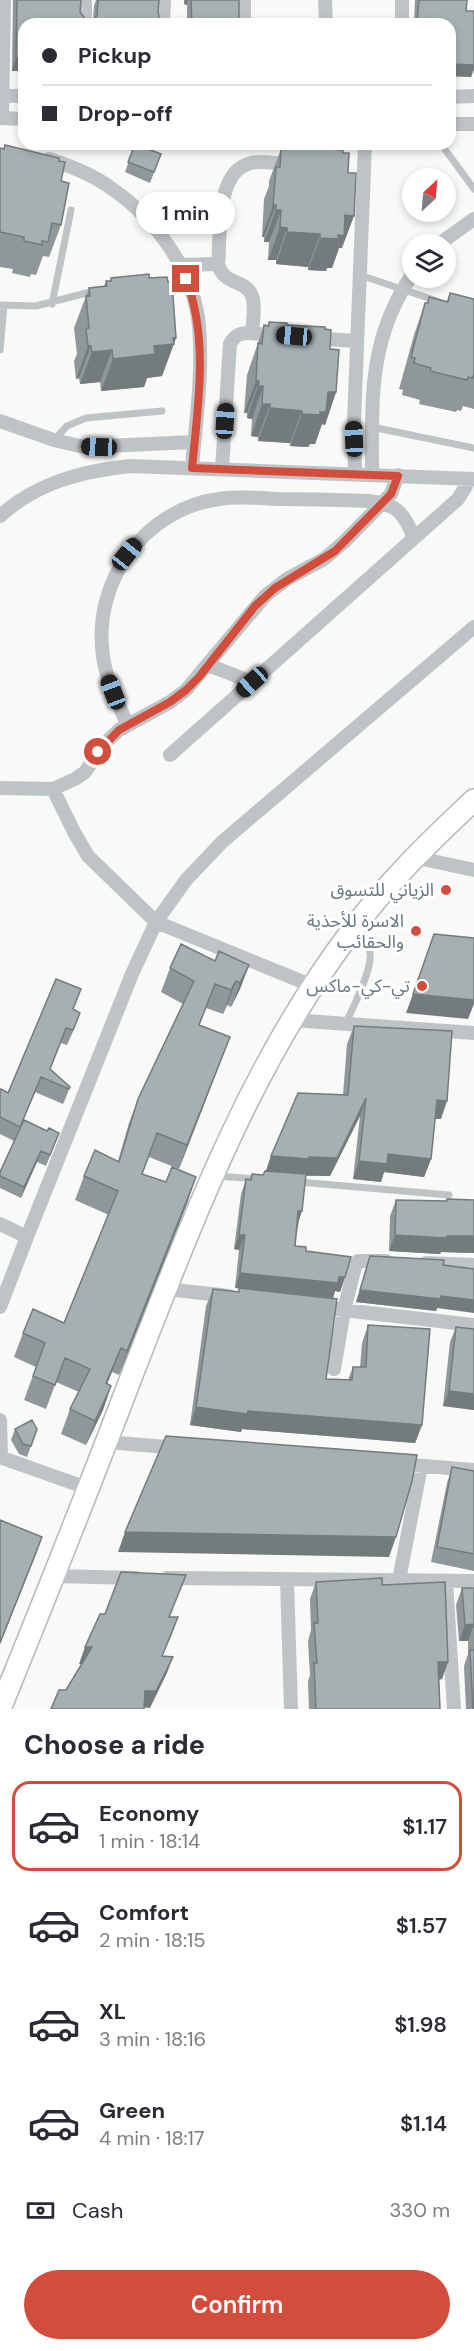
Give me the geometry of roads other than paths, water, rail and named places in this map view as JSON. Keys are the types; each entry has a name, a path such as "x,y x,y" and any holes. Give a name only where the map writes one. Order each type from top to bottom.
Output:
{"main road":[{"path":"0,1709 166,1288 213,1175 249,1097 292,1020 350,932 412,857 474,800"}],"street":[{"path":"4,0 1,118 18,119"},
{"path":"85,0 85,18"},
{"path":"163,18 164,0"},
{"path":"244,0 244,18"},
{"path":"325,0 326,18"},
{"path":"402,0 402,18"},
{"path":"1,96 18,96"},
{"path":"456,97 474,96"},
{"path":"456,124 474,124"},
{"path":"355,474 356,341 360,275 358,172 364,150"},
{"path":"39,156 81,171 111,187 137,208 180,265 191,293 198,323 200,359 192,468"},
{"path":"252,333 254,300 251,293 241,284 223,275 218,264 226,185 235,171 252,163 307,167"},
{"path":"453,234 474,219"},
{"path":"180,265 218,264"},
{"path":"372,474 373,388 376,358 385,325 402,290"},
{"path":"222,469 230,344 237,335 252,333 276,335"},
{"path":"299,337 356,341"},
{"path":"0,421 54,440 84,447 194,442"},
{"path":"0,516 34,492 65,478 97,469 130,466 471,479"},
{"path":"0,788 53,789 65,785 85,772 104,744 127,724 170,702 186,690 265,596 287,579 335,551 394,488 398,476"},
{"path":"170,755 458,499 471,479"},
{"path":"127,724 107,675 101,639 104,603 117,570 138,540 152,528 183,509 218,499 382,502 392,506 407,519 414,538"},
{"path":"0,1307 132,974 156,922 186,880 222,842 474,627"},
{"path":"208,665 252,682"},
{"path":"53,789 88,856 156,922 313,986"},
{"path":"412,857 474,870"},
{"path":"292,1020 474,1033"},
{"path":"0,1224 27,1237"},
{"path":"334,1370 344,1310 358,1261 365,1259 395,1261"},
{"path":"418,1262 474,1265"},
{"path":"166,1288 237,1297"},
{"path":"308,1306 474,1325"},
{"path":"0,1420 0,1457 87,1488"},
{"path":"106,1442 188,1449"},
{"path":"386,1464 474,1470"},
{"path":"399,1580 421,1466"},
{"path":"54,1576 474,1581"},
{"path":"287,1580 291,1709"},
{"path":"446,1582 454,1709"}],"lane":[{"path":"445,150 474,189"},
{"path":"52,304 70,210"},
{"path":"360,275 441,303"},
{"path":"0,350 2,305 20,307 52,304 97,290"},
{"path":"54,440 67,426 86,418 162,411"},
{"path":"372,427 474,448"},
{"path":"346,1023 369,968 371,955 369,949 350,932"},
{"path":"213,1175 272,1180"},
{"path":"296,1182 450,1195"}],"place":[{"name":"الزياني للتسوق","path":"446,890"},
{"name":"الاسرة للأحذية والحقائب","path":"416,931"},
{"name":"تي-كي-ماكس","path":"422,986"}]}
